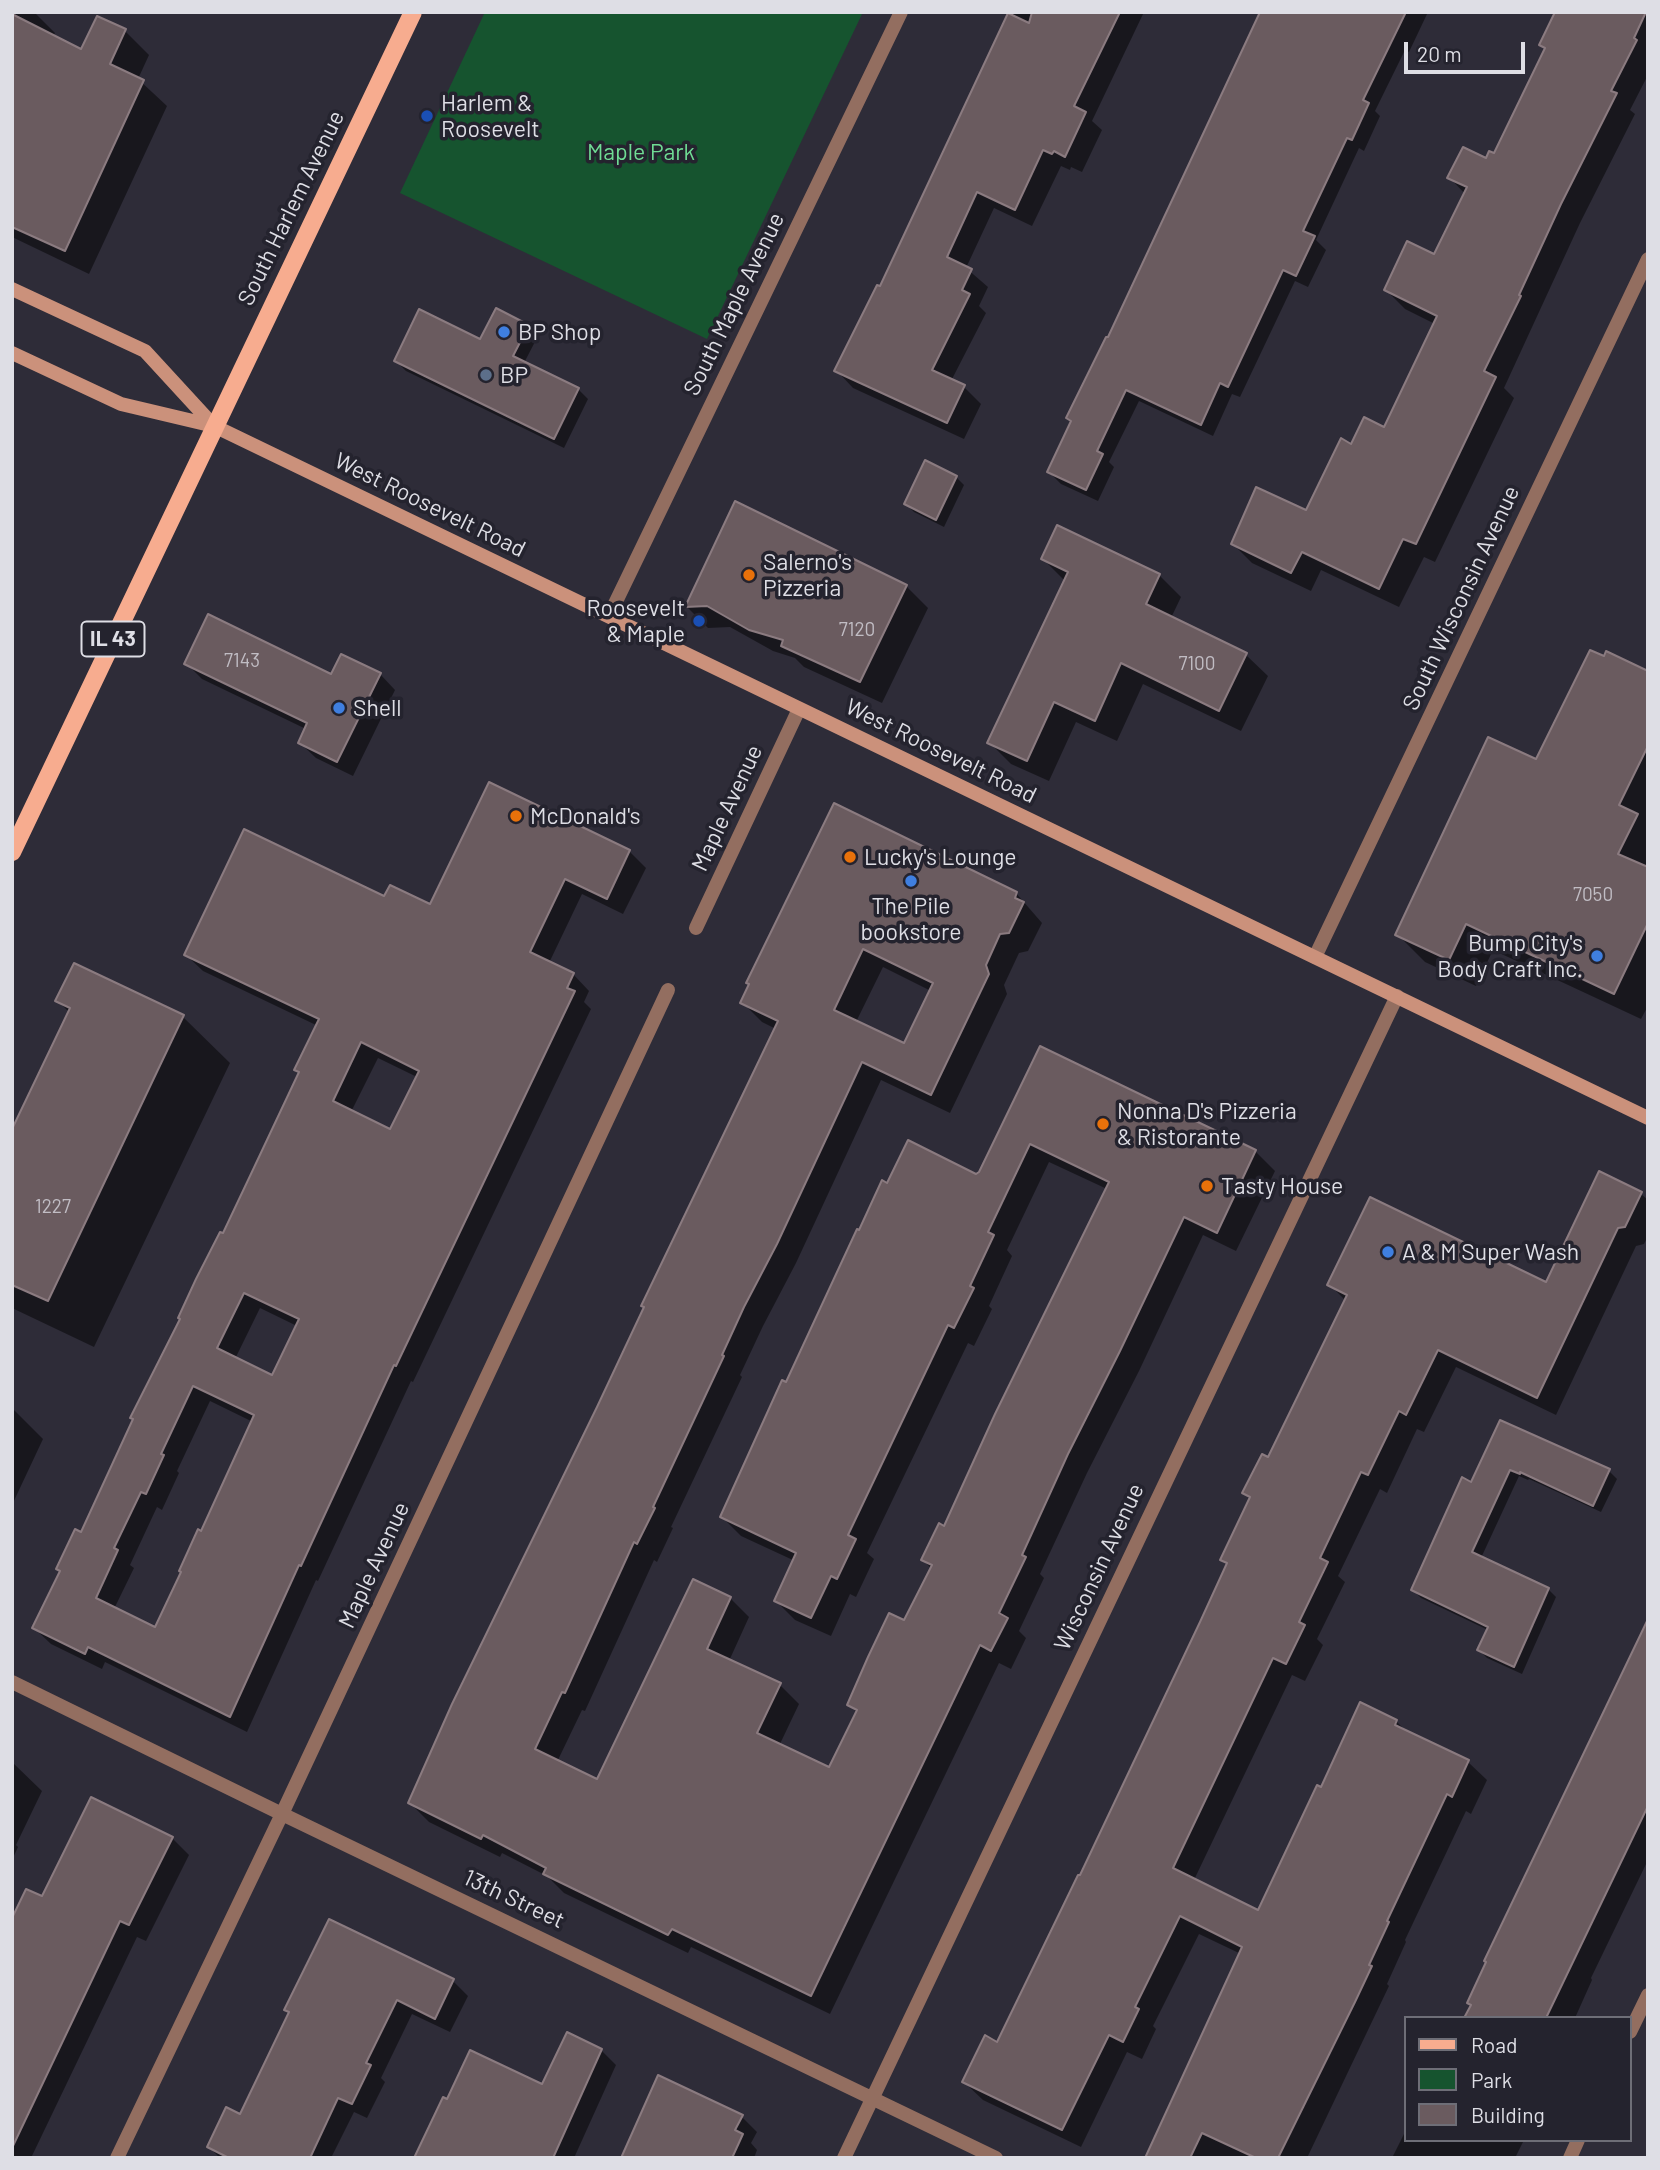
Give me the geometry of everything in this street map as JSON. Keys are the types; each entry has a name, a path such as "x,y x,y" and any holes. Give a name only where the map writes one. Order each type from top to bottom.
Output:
{"main road":[{"name":"South Harlem Avenue","path":"214,426 413,12"},
{"path":"12,289 145,351 214,426"},
{"path":"12,353 121,404 214,426"},
{"name":"West Roosevelt Road","path":"214,426 1648,1118"},
{"name":"IL 43","path":"12,852 214,426"}],"street":[{"name":"South Maple Avenue","path":"609,616 901,12"},
{"name":"South Wisconsin Avenue","path":"1315,957 1648,260"},
{"name":"Maple Avenue","path":"696,928 799,709"},
{"name":"Maple Avenue","path":"117,2158 282,1814 668,989"},
{"name":"Wisconsin Avenue","path":"844,2158 1397,996"},
{"name":"13th Street","path":"12,1682 996,2158"},
{"path":"1632,2028 1648,1995"},
{"path":"1570,2158 1577,2142"}],"green space":[{"name":"Maple Park","path":"485,12 863,12 707,339 400,193"}],"building":[{"path":"1032,12 1120,12 1074,106 1086,112 1065,157 1054,151 1052,154 1043,150 1015,210 977,192 947,257 972,269 962,290 970,294 932,370 965,385 947,423 834,371 877,285 880,286 1008,13 1029,23"},
{"path":"1260,12 1406,12 1363,100 1369,103 1352,140 1347,138 1303,231 1315,236 1296,276 1283,270 1228,387 1220,383 1201,425 1126,390 1097,451 1103,454 1086,490 1047,472 1071,421 1066,418 1108,337"},
{"path":"1555,12 1646,12 1634,38 1637,40 1611,91 1617,93 1561,204 1519,295 1521,296 1484,371 1496,377 1416,544 1403,539 1379,589 1302,552 1291,573 1231,544 1256,487 1306,510 1341,438 1351,444 1364,417 1384,427 1437,316 1384,290 1407,241 1434,254 1467,187 1447,178 1463,147 1486,158 1489,151 1494,153 1545,48 1539,45"},
{"path":"12,14 81,49 97,16 126,29 110,64 144,80 65,251 12,227"},
{"name":"BP","path":"496,308 529,325 513,356 579,388 554,439 394,361 419,309 480,339"},
{"path":"925,460 957,476 936,520 904,504"},
{"path":"735,501 907,585 860,682 781,646 783,640 749,630 707,606 685,607"},
{"path":"1057,525 1160,574 1146,604 1247,653 1219,711 1121,663 1095,721 1054,702 1027,761 987,743 1068,572 1041,559"},
{"path":"208,614 331,674 341,654 381,673 337,762 298,743 307,723 184,664"},
{"path":"1590,650 1604,656 1606,651 1648,671 1648,746 1619,805 1638,814 1618,854 1648,867 1648,923 1614,994 1466,924 1449,960 1395,935 1488,737 1536,759"},
{"path":"489,782 630,850 607,899 565,879 530,952 574,973 567,988 575,991 396,1366 394,1365 230,1717 88,1647 85,1654 32,1628 60,1571 56,1569 75,1529 81,1532 133,1419 130,1418 180,1319 178,1318 196,1279 220,1232 223,1233 250,1176 299,1072 294,1070 319,1019 184,955 244,829 384,896 390,885 430,904","holes":["361,1042 419,1071 390,1129 333,1101","244,1293 299,1319 272,1375 217,1348","193,1386 254,1415 201,1531 198,1529 155,1627 96,1598 118,1550 114,1548 141,1492 146,1494 164,1455 161,1454"]},
{"path":"834,803 1017,892 1015,898 1024,902 1009,933 1000,934 986,965 989,974 931,1095 862,1062 777,1244 744,1307 653,1507 655,1508 637,1544 634,1542 565,1693 562,1692 535,1749 597,1779 693,1579 731,1597 707,1649 781,1683 757,1733 829,1767 857,1710 847,1705 889,1613 904,1620 932,1565 921,1560 939,1523 944,1526 995,1414 1109,1182 1030,1144 988,1232 994,1235 970,1286 974,1288 954,1328 948,1325 848,1535 856,1539 837,1579 831,1576 811,1618 774,1601 796,1553 720,1517 782,1380 786,1382 857,1229 859,1230 882,1180 887,1183 908,1140 976,1174 979,1172 1040,1046 1256,1150 1217,1233 1184,1217 1068,1454 1022,1555 1026,1557 999,1613 1008,1618 991,1651 980,1645 811,1996 672,1929 668,1935 543,1874 546,1868 483,1835 481,1839 408,1803 452,1704 597,1407 644,1307 641,1306 778,1021 740,1003 749,984 746,983","holes":["863,949 933,983 904,1043 834,1010"]},
{"path":"74,963 184,1015 48,1301 12,1285 12,1129 70,1008 55,1001"},
{"path":"1599,1171 1642,1192 1625,1227 1618,1228 1537,1398 1438,1350 1406,1415 1399,1411 1368,1475 1361,1472 1320,1558 1328,1562 1299,1622 1305,1625 1286,1664 1273,1658 1173,1868 1258,1910 1317,1785 1321,1787 1360,1702 1397,1720 1395,1725 1469,1760 1452,1797 1447,1794 1387,1921 1389,1922 1369,1965 1372,1966 1278,2158 1256,2158 1202,2133 1190,2158 1145,2158 1242,1947 1180,1916 1135,2007 1139,2009 1123,2042 1109,2035 1062,2130 962,2082 985,2035 997,2042 1200,1622 1227,1563 1220,1560 1250,1497 1242,1493 1262,1454 1268,1457 1347,1295 1327,1285 1370,1197 1546,1282"},
{"path":"1500,1420 1610,1469 1593,1506 1520,1472 1510,1470 1472,1552 1549,1588 1514,1667 1477,1650 1488,1627 1411,1590 1462,1477 1471,1482"},
{"path":"1648,1619 1648,1806 1547,2016 1465,2016 1471,2005 1467,2003 1486,1962 1484,1961"},
{"path":"91,1797 173,1837 129,1925 120,1921 12,2148 12,1918 26,1889 42,1896"},
{"path":"329,1919 454,1979 435,2019 397,2000 366,2063 371,2065 352,2104 338,2098 310,2158 229,2158 207,2147 226,2107 240,2114 289,2012 284,2010"},
{"path":"567,2032 602,2049 553,2158 414,2158 443,2097 447,2099 470,2050 542,2084"},
{"path":"658,2075 743,2115 735,2130 743,2134 732,2158 621,2158"}],"place":[{"name":"Harlem & Roosevelt","path":"427,116"},
{"name":"BP Shop","path":"504,332"},
{"name":"BP","path":"486,375"},
{"name":"Salerno's Pizzeria","path":"749,575"},
{"name":"Roosevelt & Maple","path":"699,621"},
{"name":"Shell","path":"339,708"},
{"name":"McDonald's","path":"516,816"},
{"name":"Lucky's Lounge","path":"850,857"},
{"name":"The Pile bookstore","path":"911,881"},
{"name":"Bump City's Body Craft Inc.","path":"1597,956"},
{"name":"Nonna D's Pizzeria & Ristorante","path":"1103,1124"},
{"name":"Tasty House","path":"1207,1186"},
{"name":"A & M Super Wash","path":"1388,1252"}]}
